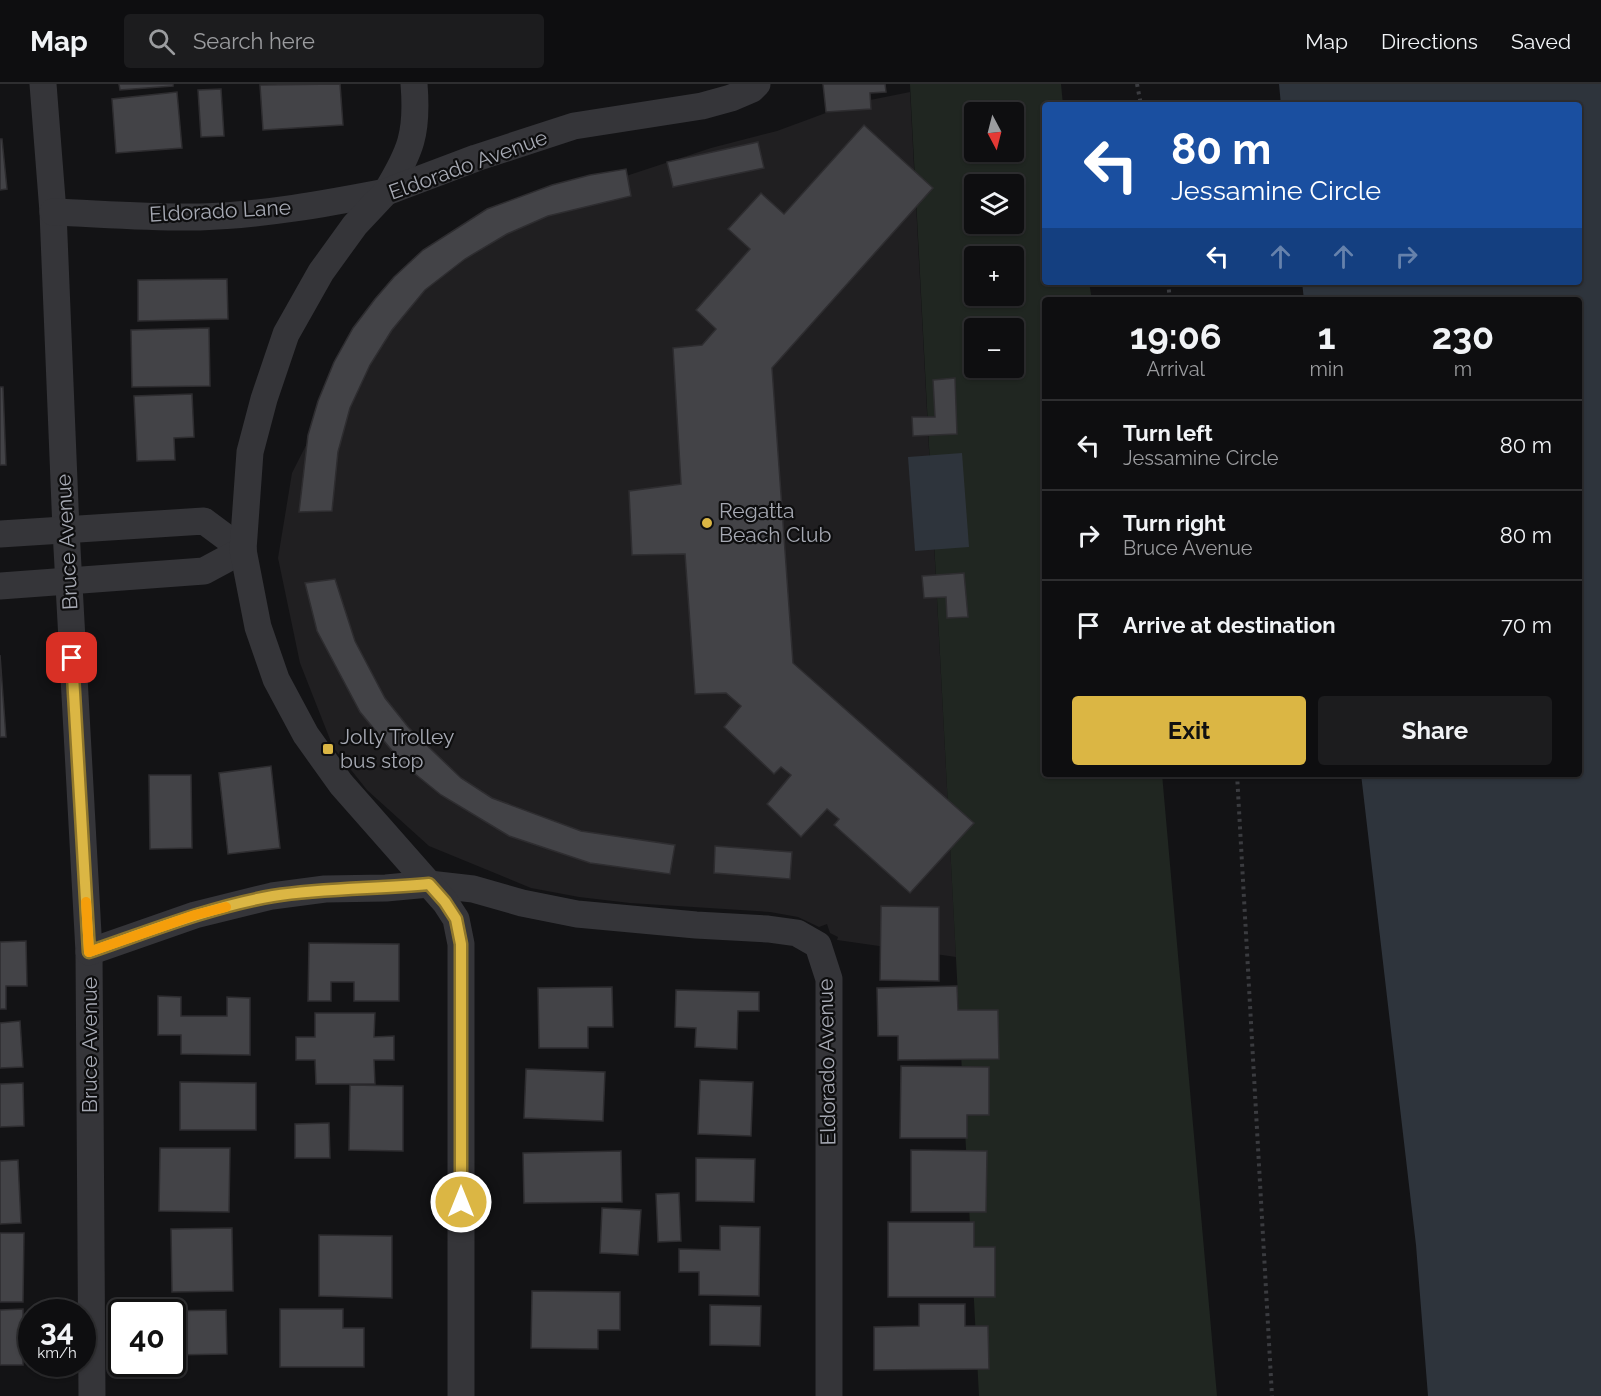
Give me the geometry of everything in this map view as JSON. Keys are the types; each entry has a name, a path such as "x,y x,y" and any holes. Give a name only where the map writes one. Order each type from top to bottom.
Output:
{"street":[{"name":"Bruce Avenue","path":"43,84 53,212 68,582 89,952 92,1396"},
{"path":"386,192 405,161 414,132 414,84"},
{"name":"Eldorado Avenue","path":"461,1396 461,944 456,919 445,902 341,784 306,735 276,679 258,627 243,550 250,453 264,399 286,334 321,272 355,225 386,192 476,158 574,126 702,106 731,98 752,89 757,84"},
{"name":"Eldorado Lane","path":"53,212 199,217 271,212 386,192"},
{"path":"0,534 204,521 243,550 204,571 0,586"},
{"path":"89,952 195,915 272,897 325,890 429,884"},
{"name":"Eldorado Avenue","path":"429,884 473,889 522,903 577,914 696,926 778,930 797,933 818,945 829,978 829,1396"}],"path":[{"path":"1137,84 1140,102"},
{"path":"1237,777 1272,1396"}],"shaded area":[{"path":"910,84 1061,84 1063,102 1042,102 1042,285 1090,285 1092,297 1042,297 1042,777 1162,777 1217,1396 979,1396"},
{"path":"1279,84 1601,84 1601,1396 1428,1396 1416,1245 1361,777 1582,777 1582,297 1304,297 1302,285 1582,285 1582,102 1281,102"},
{"path":"910,92 956,957 837,940 838,937 830,933 827,924 819,927 798,917 770,912 630,903 531,888 429,846 367,790 333,747 300,663 278,558 292,473 346,366 416,256 512,201 620,178 711,148 777,131 850,104"},
{"path":"962,453 969,547 915,551 908,457"}],"building":[{"path":"119,84 173,84 173,86 120,90"},
{"path":"340,84 343,125 263,130 260,85"},
{"path":"823,84 885,84 886,92 870,93 871,109 826,112"},
{"path":"221,89 224,136 201,137 198,90"},
{"path":"177,92 182,148 116,153 112,99"},
{"name":"Regatta Beach Club","path":"864,125 933,188 772,368 793,663 974,823 910,893 834,825 839,819 827,809 801,837 767,804 791,775 781,767 774,774 724,727 741,706 726,693 695,694 685,554 632,555 629,491 681,484 673,348 702,345 716,329 696,310 750,249 728,229 761,193 784,214"},
{"path":"0,139 2,139 7,189 0,190"},
{"path":"758,142 764,168 673,187 667,162"},
{"path":"626,169 631,196 548,216 507,234 465,259 425,290 392,330 370,365 350,408 338,452 332,511 299,512 308,435 318,401 334,362 353,328 394,277 423,250 487,209 552,185"},
{"path":"227,279 228,319 138,321 138,280"},
{"path":"209,328 210,386 132,387 131,330"},
{"path":"955,378 957,434 913,436 912,417 935,417 933,380"},
{"path":"0,387 3,387 6,465 0,465"},
{"path":"192,394 194,437 174,438 175,460 137,461 134,396"},
{"path":"964,573 968,617 947,618 946,597 924,598 922,576"},
{"path":"335,579 355,641 385,698 409,728 461,778 492,798 581,831 675,845 670,874 590,863 509,836 441,795 404,765 360,712 317,631 305,583"},
{"path":"0,655 6,737 0,737"},
{"path":"271,766 280,848 228,854 219,773"},
{"path":"149,775 191,775 192,848 150,849"},
{"path":"715,846 792,852 790,879 714,873"},
{"path":"881,906 939,907 939,981 880,980"},
{"path":"26,941 27,986 6,986 6,1009 0,1009 0,942"},
{"path":"309,943 399,944 399,1001 354,1001 354,982 331,982 331,1001 308,1001"},
{"path":"957,986 958,1010 998,1010 999,1059 898,1060 898,1036 878,1036 877,988"},
{"path":"612,987 613,1027 588,1027 588,1048 539,1048 538,988"},
{"path":"676,990 759,992 759,1011 738,1011 737,1049 695,1047 696,1028 675,1027"},
{"path":"158,996 181,997 181,1016 227,1016 227,997 250,998 250,1055 181,1054 181,1035 158,1035"},
{"path":"315,1013 375,1013 374,1037 394,1036 394,1060 374,1060 375,1084 316,1084 315,1060 296,1060 296,1037 315,1037"},
{"path":"20,1021 23,1067 0,1068 0,1023"},
{"path":"901,1066 989,1067 989,1115 967,1115 967,1138 900,1138"},
{"path":"526,1069 605,1072 603,1121 524,1118"},
{"path":"700,1080 753,1082 751,1136 698,1134"},
{"path":"180,1082 256,1083 256,1130 180,1130"},
{"path":"23,1083 24,1126 0,1127 0,1084"},
{"path":"350,1085 403,1086 403,1151 349,1150"},
{"path":"329,1123 330,1158 295,1158 295,1124"},
{"path":"160,1148 230,1148 229,1212 159,1211"},
{"path":"911,1150 987,1151 986,1212 911,1212"},
{"path":"621,1151 622,1202 524,1203 523,1153"},
{"path":"696,1158 755,1159 754,1202 696,1201"},
{"path":"18,1160 21,1223 0,1224 0,1161"},
{"path":"679,1193 681,1241 658,1242 656,1194"},
{"path":"602,1208 641,1210 638,1255 600,1253"},
{"path":"888,1222 974,1222 974,1247 995,1247 995,1297 888,1297"},
{"path":"720,1226 760,1227 759,1296 699,1295 699,1272 679,1272 679,1249 720,1250"},
{"path":"232,1228 233,1291 172,1292 171,1229"},
{"path":"0,1233 24,1233 23,1299 18,1299 18,1302 0,1302"},
{"path":"319,1235 392,1236 392,1298 319,1296"},
{"path":"532,1291 620,1292 620,1330 598,1330 598,1349 531,1348"},
{"path":"919,1304 965,1304 965,1326 988,1326 989,1369 874,1370 874,1327 919,1326"},
{"path":"710,1305 761,1306 760,1346 710,1345"},
{"path":"18,1309 18,1365 0,1365 0,1310"},
{"path":"280,1309 343,1309 343,1328 364,1328 364,1367 280,1367"},
{"path":"226,1310 227,1354 186,1355 186,1311"}],"slow traffic":[{"path":"86,902 89,952 195,915 226,907"}],"place":[{"name":"Regatta Beach Club","path":"707,523"},
{"name":"Jolly Trolley bus stop","path":"328,749"}],"route":[{"path":"72,658 89,952 195,915 272,897 325,890 429,884 445,902 456,919 461,944 461,1202"}]}
